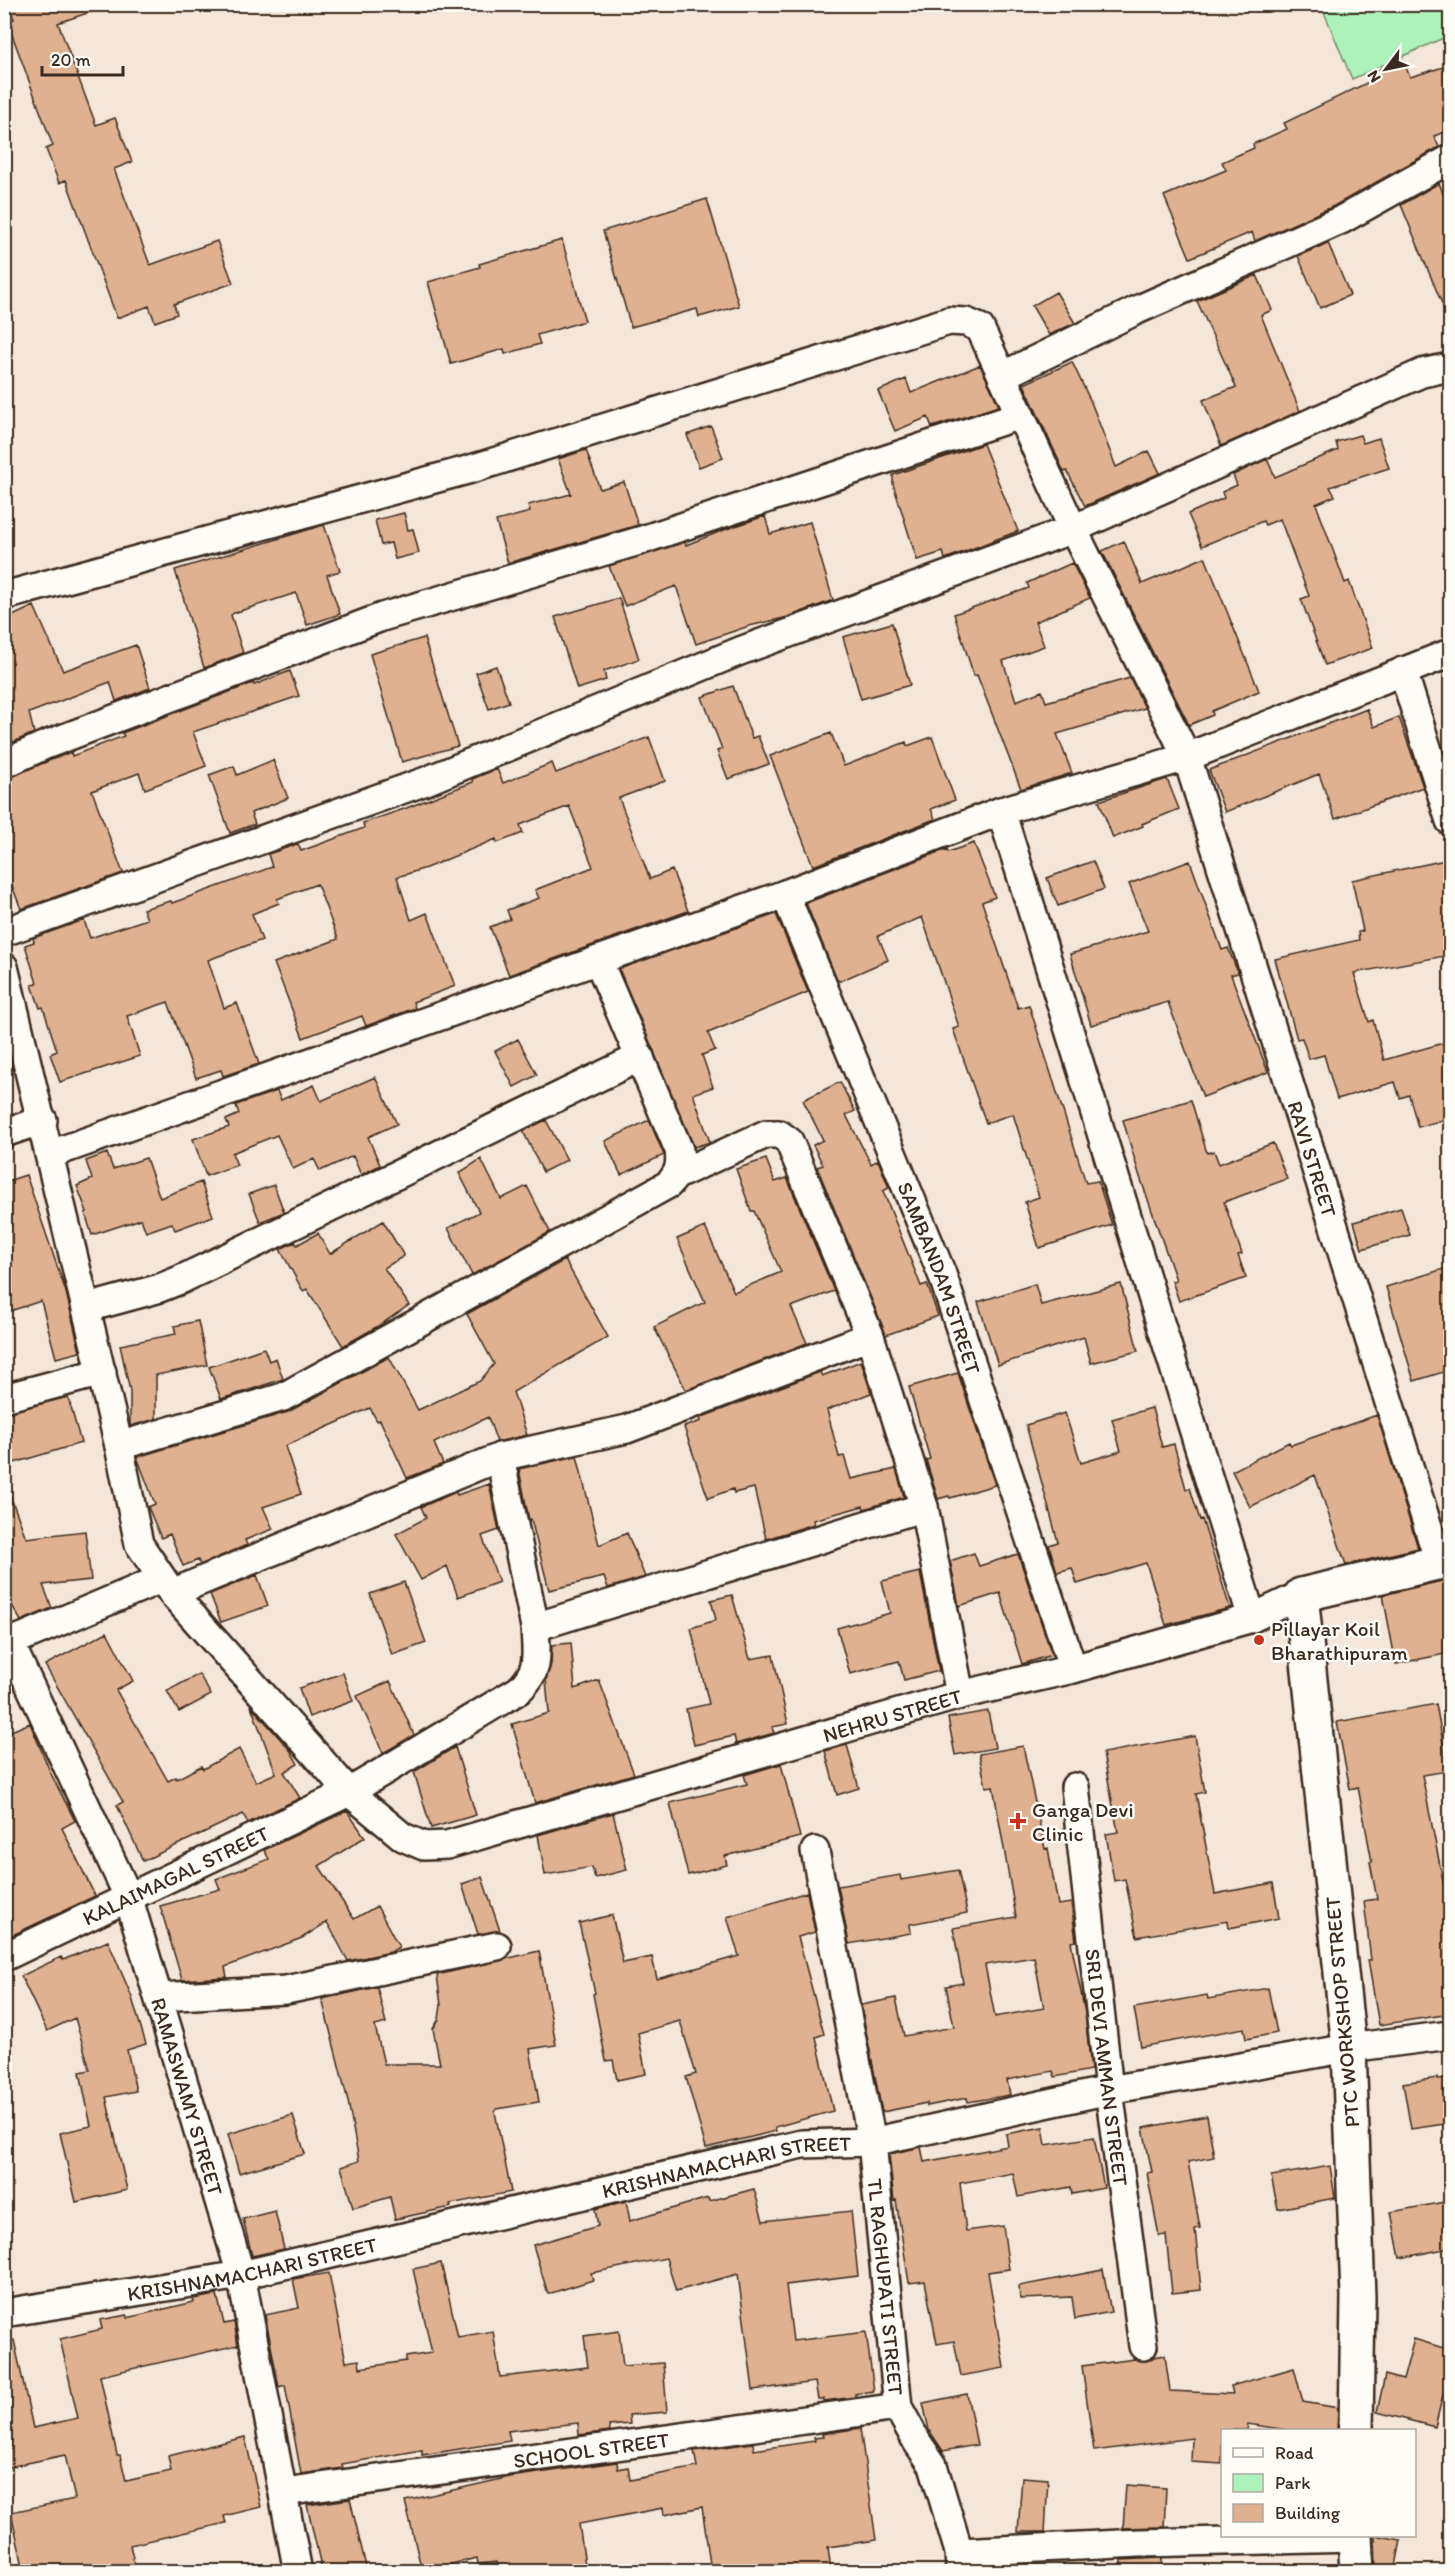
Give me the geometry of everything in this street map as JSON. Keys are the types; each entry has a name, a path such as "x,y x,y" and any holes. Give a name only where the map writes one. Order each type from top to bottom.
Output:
{"street":[{"path":"1002,376 1137,310 1341,220 1450,159"},
{"name":"RAVI STREET","path":"4,596 471,469 949,321 966,322 980,328 1073,529 1187,757 1445,1561"},
{"path":"4,932 426,781 740,651 1073,529 1422,373 1450,367"},
{"path":"4,764 43,746 382,617 639,542 1020,415"},
{"path":"51,1154 785,894 1001,811 1187,757 1450,653"},
{"path":"1403,671 1450,821"},
{"path":"1001,811 1252,1618"},
{"name":"SAMBANDAM STREET","path":"785,894 942,1274 1073,1669"},
{"path":"119,1446 283,1397 669,1184 677,1175 681,1164 680,1150 598,960"},
{"name":"NEHRU STREET","path":"4,967 51,1154 119,1446 134,1530 139,1544 167,1586 348,1792 403,1837 424,1846 447,1845 960,1695 1073,1669 1252,1618 1301,1595 1445,1561"},
{"path":"87,1308 157,1289 180,1280 640,1057"},
{"path":"4,1133 43,1120"},
{"path":"677,1175 766,1134 779,1134 789,1141 870,1336 924,1507 960,1695"},
{"path":"8,1644 167,1586 500,1457 627,1429 870,1336"},
{"path":"4,1398 102,1372"},
{"name":"KALAIMAGAL STREET","path":"4,1957 348,1792 519,1690 531,1678 537,1663 535,1627 500,1457"},
{"path":"535,1627 924,1507"},
{"name":"PTC WORKSHOP STREET","path":"1301,1595 1349,2048 1358,2297 1356,2429"},
{"name":"RAMASWAMY STREET","path":"8,1644 128,1896 241,2275 298,2571"},
{"name":"SRI DEVI AMMAN STREET","path":"1075,1787 1109,2090 1143,2346"},
{"name":"TL RAGHUPATI STREET","path":"814,1851 872,2142 898,2407 917,2442 933,2465 960,2562"},
{"path":"159,1997 286,1990 497,1946"},
{"name":"KRISHNAMACHARI STREET","path":"4,2313 241,2275 802,2144 872,2142 1109,2090 1349,2048 1450,2035"},
{"name":"SCHOOL STREET","path":"284,2492 898,2407"},
{"path":"960,2562 1140,2543 1355,2537 1357,2571"}],"green space":[{"path":"1321,5 1450,5 1450,35 1352,79"}],"building":[{"path":"8,4 102,4 102,8 58,23 96,125 115,118 132,162 114,169 150,265 217,241 233,283 174,304 177,314 155,322 149,306 117,318 66,180 59,183 46,149 53,146 7,21 14,19"},
{"path":"1403,60 1410,77 1450,65 1450,130 1434,136 1439,147 1334,206 1255,241 1252,232 1190,258 1164,196 1226,170 1222,162 1254,148 1253,144 1287,129 1284,123 1371,81 1368,74"},
{"path":"1439,183 1450,211 1450,323 1401,205"},
{"path":"707,199 739,306 699,317 697,309 631,327 603,231"},
{"path":"562,240 585,321 537,335 540,344 505,354 504,349 451,364 428,282 480,267 479,264"},
{"path":"1328,243 1350,295 1320,308 1298,256"},
{"path":"1257,275 1272,310 1261,315 1300,411 1221,446 1203,400 1236,387 1197,301"},
{"path":"1056,292 1075,323 1049,335 1032,306"},
{"path":"1072,362 1091,402 1116,467 1149,451 1160,473 1085,506 1067,471 1064,472 1024,384"},
{"path":"980,365 999,406 932,427 928,417 895,431 878,391 906,379 911,393"},
{"path":"711,426 723,458 699,467 687,435"},
{"path":"1360,435 1363,443 1379,438 1389,468 1330,487 1335,496 1316,504 1345,583 1349,581 1373,648 1325,665 1301,599 1309,596 1280,519 1265,525 1263,521 1202,546 1188,514 1224,498 1222,492 1237,485 1233,475 1267,459 1275,477 1338,450 1336,442"},
{"path":"983,444 1018,531 945,559 943,552 917,560 893,484 893,475"},
{"path":"586,450 600,489 624,482 638,525 508,563 496,521 530,512 528,505 571,494 558,459"},
{"path":"404,513 408,530 413,529 419,553 395,559 391,543 381,545 375,520"},
{"path":"765,516 770,534 810,522 833,600 788,617 749,626 696,644 676,586 625,606 609,566 685,542 686,545"},
{"path":"324,525 340,571 327,575 340,614 307,625 296,593 234,613 231,615 243,653 204,668 175,570"},
{"path":"1124,541 1142,584 1205,557 1259,691 1212,711 1213,715 1189,725 1102,551"},
{"path":"1072,563 1090,598 1035,622 1044,646 1003,661 1016,701 1042,691 1046,702 1130,678 1145,708 1057,734 1072,773 1021,789 977,675 974,676 954,614 1029,588 1027,583"},
{"path":"619,598 639,659 604,671 606,680 577,689 555,617"},
{"path":"34,606 63,671 136,645 150,688 116,701 110,682 29,713 34,733 4,746 4,620"},
{"path":"892,623 910,685 861,699 843,637"},
{"path":"424,638 458,746 402,762 370,654"},
{"path":"496,666 509,702 489,709 476,673"},
{"path":"290,671 299,696 193,732 206,766 145,789 139,773 92,791 123,873 21,909 4,865 4,779 71,752 72,756 124,736 122,733"},
{"path":"733,686 752,738 758,736 769,764 728,779 717,751 722,749 702,697"},
{"path":"1367,709 1374,727 1399,717 1423,787 1335,819 1319,774 1225,812 1209,770"},
{"path":"831,733 844,766 906,742 907,746 932,737 955,800 931,809 935,819 813,866 770,756"},
{"path":"649,737 665,781 619,798 650,879 672,870 688,911 509,975 490,927 510,919 507,910 539,898 535,890 593,867 569,806 520,825 523,833 497,843 496,839 426,868 397,877 411,920 427,913 455,986 413,1002 415,1008 366,1026 362,1016 303,1038 274,963 338,939 317,884 277,899 279,903 252,914 262,940 208,960 224,1008 237,1003 259,1064 223,1076 221,1070 196,1078 168,1002 127,1016 140,1056 60,1082 50,1054 57,1051 43,1007 40,1008 32,985 37,983 25,945 34,942 33,938 84,920 90,938 147,919 143,909 171,901 172,903 272,867 268,854 298,844 301,851 364,828 363,823 473,782 472,779 497,769 503,783 552,763 556,773"},
{"path":"273,760 288,798 251,813 255,824 230,833 209,775 234,766 237,775"},
{"path":"1167,779 1179,809 1113,838 1099,801"},
{"path":"974,843 995,897 982,902 1018,1008 1029,1005 1086,1183 1098,1181 1112,1225 1039,1248 1025,1202 1039,1197 1013,1114 986,1123 953,1029 959,1027 922,917 878,936 888,960 840,981 837,980 806,903 947,849 948,852"},
{"path":"1450,859 1450,955 1354,973 1369,1022 1373,1020 1384,1060 1450,1041 1450,1118 1418,1127 1409,1095 1400,1098 1395,1082 1337,1099 1324,1055 1309,1059 1302,1038 1297,1039 1275,959 1359,940 1358,932 1363,931 1352,880"},
{"path":"1093,861 1104,889 1058,906 1047,878"},
{"path":"1190,861 1222,950 1228,948 1238,973 1231,975 1268,1072 1203,1097 1168,1002 1091,1025 1070,954 1148,931 1129,884"},
{"path":"776,914 808,992 708,1033 715,1050 702,1055 713,1087 693,1094 710,1142 694,1147 619,969"},
{"path":"518,1039 537,1075 514,1087 495,1051"},
{"path":"375,1077 397,1124 368,1137 380,1165 361,1175 353,1156 320,1171 314,1159 293,1169 277,1135 232,1153 237,1165 206,1176 193,1139 229,1127 226,1120 239,1114 236,1105 277,1091 281,1100 314,1085 321,1101"},
{"path":"840,1082 855,1111 846,1115 871,1164 878,1160 889,1188 883,1191 921,1286 927,1284 938,1316 886,1335 817,1167 823,1165 813,1145 823,1140 803,1100"},
{"path":"1191,1100 1207,1153 1214,1151 1219,1164 1273,1143 1287,1179 1224,1202 1242,1254 1238,1255 1246,1278 1179,1301 1172,1281 1176,1280 1123,1120"},
{"path":"546,1120 567,1160 543,1172 523,1131"},
{"path":"649,1120 664,1155 621,1175 605,1141"},
{"path":"107,1153 113,1169 146,1158 160,1198 201,1182 213,1216 175,1230 172,1223 146,1232 141,1219 92,1235 85,1213 87,1212 77,1186 92,1179 86,1161"},
{"path":"481,1159 501,1199 527,1186 550,1232 472,1275 448,1228 479,1212 459,1173"},
{"path":"766,1159 775,1182 787,1178 834,1291 791,1307 807,1343 686,1390 654,1327 705,1302 677,1239 705,1227 734,1292 781,1272 754,1211 751,1211 736,1169"},
{"path":"26,1175 66,1292 80,1352 56,1358 41,1301 4,1313 4,1182"},
{"path":"274,1185 284,1212 260,1222 249,1194"},
{"path":"1401,1208 1410,1235 1362,1249 1354,1222"},
{"path":"383,1221 404,1256 384,1268 409,1305 343,1346 307,1289 303,1291 280,1249 295,1242 297,1245 318,1233 330,1254"},
{"path":"565,1260 608,1337 513,1392 527,1435 497,1442 488,1417 434,1443 443,1464 407,1478 380,1420 377,1421 370,1408 285,1446 301,1494 263,1507 273,1529 245,1540 247,1545 200,1565 198,1560 183,1566 170,1534 161,1538 148,1507 155,1504 137,1457 288,1412 389,1357 418,1410 480,1381 494,1364 467,1314"},
{"path":"1450,1267 1450,1370 1414,1381 1386,1287"},
{"path":"1035,1284 1041,1305 1121,1284 1138,1351 1091,1363 1084,1337 998,1365 978,1302"},
{"path":"198,1321 207,1365 156,1375 156,1419 130,1426 130,1391 120,1345 176,1334 174,1326"},
{"path":"264,1348 269,1361 276,1358 283,1379 221,1399 209,1367"},
{"path":"861,1361 871,1393 827,1410 839,1457 844,1456 851,1479 896,1469 904,1497 864,1509 863,1506 813,1520 814,1524 766,1539 754,1488 734,1493 733,1489 708,1498 684,1427 701,1421 700,1418 820,1372 822,1376"},
{"path":"958,1373 995,1485 950,1498 949,1496 938,1499 926,1460 930,1459 909,1387"},
{"path":"68,1397 81,1443 4,1466 4,1413"},
{"path":"1152,1408 1162,1447 1174,1444 1186,1489 1190,1488 1200,1520 1202,1519 1230,1608 1166,1625 1146,1563 1077,1584 1072,1568 1057,1572 1049,1545 1058,1542 1026,1425 1065,1413 1081,1463 1121,1451 1112,1419"},
{"path":"1377,1415 1418,1548 1346,1565 1315,1475 1250,1507 1232,1471 1289,1442 1291,1445"},
{"path":"577,1456 599,1545 627,1533 645,1577 608,1588 604,1577 549,1590 531,1519 529,1520 519,1469"},
{"path":"489,1484 499,1530 482,1536 499,1582 458,1597 447,1566 421,1580 396,1534 426,1518 421,1507 456,1492 457,1495"},
{"path":"4,1487 7,1487 26,1538 85,1531 91,1580 43,1585 52,1608 21,1621 4,1591"},
{"path":"974,1553 979,1566 1018,1554 1052,1655 1022,1664 1000,1593 959,1606 950,1561"},
{"path":"920,1572 939,1671 904,1680 899,1661 850,1674 837,1628 890,1613 882,1581"},
{"path":"257,1575 268,1606 221,1622 210,1594"},
{"path":"1450,1579 1450,1653 1396,1664 1383,1595"},
{"path":"404,1582 426,1643 392,1655 370,1594"},
{"path":"732,1595 750,1659 773,1655 788,1724 772,1727 774,1733 736,1744 734,1736 694,1745 686,1709 709,1704 691,1628 716,1620 711,1600"},
{"path":"107,1632 133,1681 116,1690 168,1781 176,1777 177,1779 201,1766 203,1769 239,1749 256,1782 276,1773 251,1706 290,1750 298,1764 284,1772 300,1798 248,1823 243,1814 143,1861 117,1805 123,1802 45,1665"},
{"path":"571,1643 575,1689 599,1680 634,1774 535,1803 512,1724 549,1713 546,1680 551,1664 552,1645"},
{"path":"343,1673 353,1701 309,1717 299,1688"},
{"path":"199,1674 211,1695 179,1712 167,1691"},
{"path":"390,1681 414,1735 383,1753 357,1696"},
{"path":"1436,1704 1448,1771 1422,1775 1445,1891 1450,1891 1450,2014 1379,2025 1368,1960 1371,1960 1364,1901 1377,1899 1370,1862 1372,1862 1358,1787 1350,1789 1337,1722"},
{"path":"988,1711 995,1748 955,1755 948,1718"},
{"path":"30,1723 51,1774 75,1821 62,1828 95,1896 4,1939 4,1734"},
{"path":"1195,1736 1205,1792 1196,1794 1215,1894 1273,1883 1279,1918 1229,1928 1228,1921 1137,1937 1125,1879 1114,1881 1106,1834 1118,1832 1103,1753"},
{"path":"847,1745 859,1788 837,1795 825,1751"},
{"path":"1023,1746 1045,1849 1048,1848 1058,1905 1071,1903 1076,1941 1071,1942 1085,2013 1091,2070 1055,2077 1053,2071 1007,2080 1010,2095 968,2102 967,2098 927,2106 927,2103 882,2112 861,2005 896,1998 904,2036 954,2027 946,1986 963,1983 953,1928 1016,1917 993,1786 986,1787 979,1754","holes":["1034,1957 1044,2008 995,2017 985,1965"]},
{"path":"455,1747 476,1815 431,1828 414,1772"},
{"path":"781,1764 800,1837 725,1856 727,1865 688,1875 670,1803 747,1784 744,1775"},
{"path":"347,1811 365,1837 319,1866 354,1919 377,1906 399,1947 391,1952 348,1961 327,1922 302,1938 225,1967 227,1977 182,1980 160,1906 220,1889 216,1879 269,1859 264,1850"},
{"path":"613,1813 627,1870 595,1878 592,1867 545,1875 538,1835"},
{"path":"958,1870 967,1913 910,1924 911,1933 849,1944 838,1886 900,1875 901,1880"},
{"path":"482,1877 500,1931 478,1934 462,1884"},
{"path":"807,1892 815,1932 798,1937 824,2034 816,2037 833,2111 775,2127 776,2131 706,2148 686,2077 696,2074 680,2021 638,2033 646,2074 617,2080 613,2060 606,2061 593,1994 595,1993 579,1923 612,1915 623,1963 652,1957 657,1979 739,1956 727,1917"},
{"path":"108,1941 131,1995 146,2044 127,2050 136,2091 106,2097 127,2190 76,2202 60,2133 91,2126 80,2072 90,2070 75,2018 47,2031 21,1976 61,1957 63,1960"},
{"path":"539,1951 556,2045 530,2049 539,2102 497,2109 495,2112 511,2192 450,2204 451,2207 395,2219 390,2197 353,2208 341,2167 359,2161 348,2101 322,1999 377,1987 386,2023 375,2026 384,2064 440,2064 433,2029 439,2019 441,2005 437,1975"},
{"path":"1268,1988 1277,2033 1246,2039 1244,2028 1141,2047 1134,2008 1207,1995 1208,1999"},
{"path":"1437,2078 1437,2080 1450,2079 1450,2117 1443,2118 1444,2124 1411,2129 1403,2083"},
{"path":"293,2115 305,2154 239,2173 228,2134"},
{"path":"1207,2116 1214,2157 1188,2162 1200,2228 1195,2229 1201,2290 1172,2293 1166,2235 1159,2236 1147,2173 1152,2172 1143,2128"},
{"path":"1043,2127 1046,2145 1094,2137 1104,2188 1072,2194 1071,2187 1018,2197 1013,2173 960,2183 966,2231 1003,2226 1009,2269 988,2272 1004,2368 961,2376 954,2341 937,2344 925,2281 909,2283 896,2200 894,2201 889,2154 921,2147 924,2162 1008,2146 1006,2134"},
{"path":"1330,2166 1335,2198 1278,2209 1271,2176"},
{"path":"754,2189 763,2221 851,2211 858,2276 786,2285 793,2341 866,2332 874,2391 855,2394 855,2397 824,2401 824,2399 818,2399 815,2382 753,2390 738,2274 676,2291 666,2258 591,2273 593,2280 548,2294 533,2245 598,2226 595,2209 626,2201 630,2221 708,2198 709,2201"},
{"path":"1450,2201 1450,2248 1400,2258 1391,2212"},
{"path":"275,2211 284,2249 252,2256 243,2219"},
{"path":"441,2263 458,2337 493,2331 500,2377 588,2367 584,2336 619,2331 623,2366 663,2363 667,2412 629,2415 630,2424 609,2426 610,2431 579,2435 578,2423 508,2431 510,2441 422,2455 422,2450 342,2464 343,2468 301,2474 285,2385 279,2387 265,2315 299,2308 293,2279 329,2273 346,2362 359,2360 360,2368 406,2361 406,2357 432,2353 413,2269"},
{"path":"1103,2270 1111,2312 1075,2319 1072,2297 1020,2299 1019,2286"},
{"path":"217,2295 224,2324 234,2322 238,2345 100,2376 117,2455 120,2455 126,2481 171,2471 168,2456 245,2437 261,2507 224,2516 226,2523 130,2545 136,2571 24,2571 11,2512 75,2499 65,2455 4,2468 4,2341 14,2340 33,2428 78,2418 60,2339 102,2329 100,2320 127,2315 127,2318 194,2302 193,2299"},
{"path":"1414,2339 1450,2350 1450,2366 1435,2427 1377,2412 1385,2375 1403,2380"},
{"path":"1165,2355 1170,2391 1233,2394 1231,2386 1294,2368 1303,2402 1338,2408 1337,2429 1280,2429 1248,2424 1247,2429 1221,2429 1221,2464 1191,2462 1192,2438 1094,2451 1082,2366 1135,2359 1146,2361"},
{"path":"967,2394 977,2445 943,2451 929,2430 923,2403"},
{"path":"860,2428 876,2540 828,2547 831,2571 776,2571 775,2566 711,2571 702,2507 664,2515 663,2508 579,2524 586,2571 498,2571 497,2562 478,2564 477,2558 422,2571 405,2501 510,2477 617,2462 618,2469 628,2467 630,2480 697,2467 694,2451 753,2443 754,2450 815,2441 814,2438 823,2437 822,2434"},
{"path":"1022,2477 1048,2479 1045,2532 1018,2532"},
{"path":"1126,2485 1166,2488 1164,2527 1123,2528"},
{"path":"350,2499 367,2571 322,2571 307,2505"},
{"path":"1375,2537 1401,2540 1395,2571 1376,2571"},
{"path":"1162,2558 1161,2571 1122,2571 1122,2560"}],"place":[{"name":"Pillayar Koil Bharathipuram","path":"1259,1640"},
{"name":"Ganga Devi Clinic","path":"1018,1821"}]}
